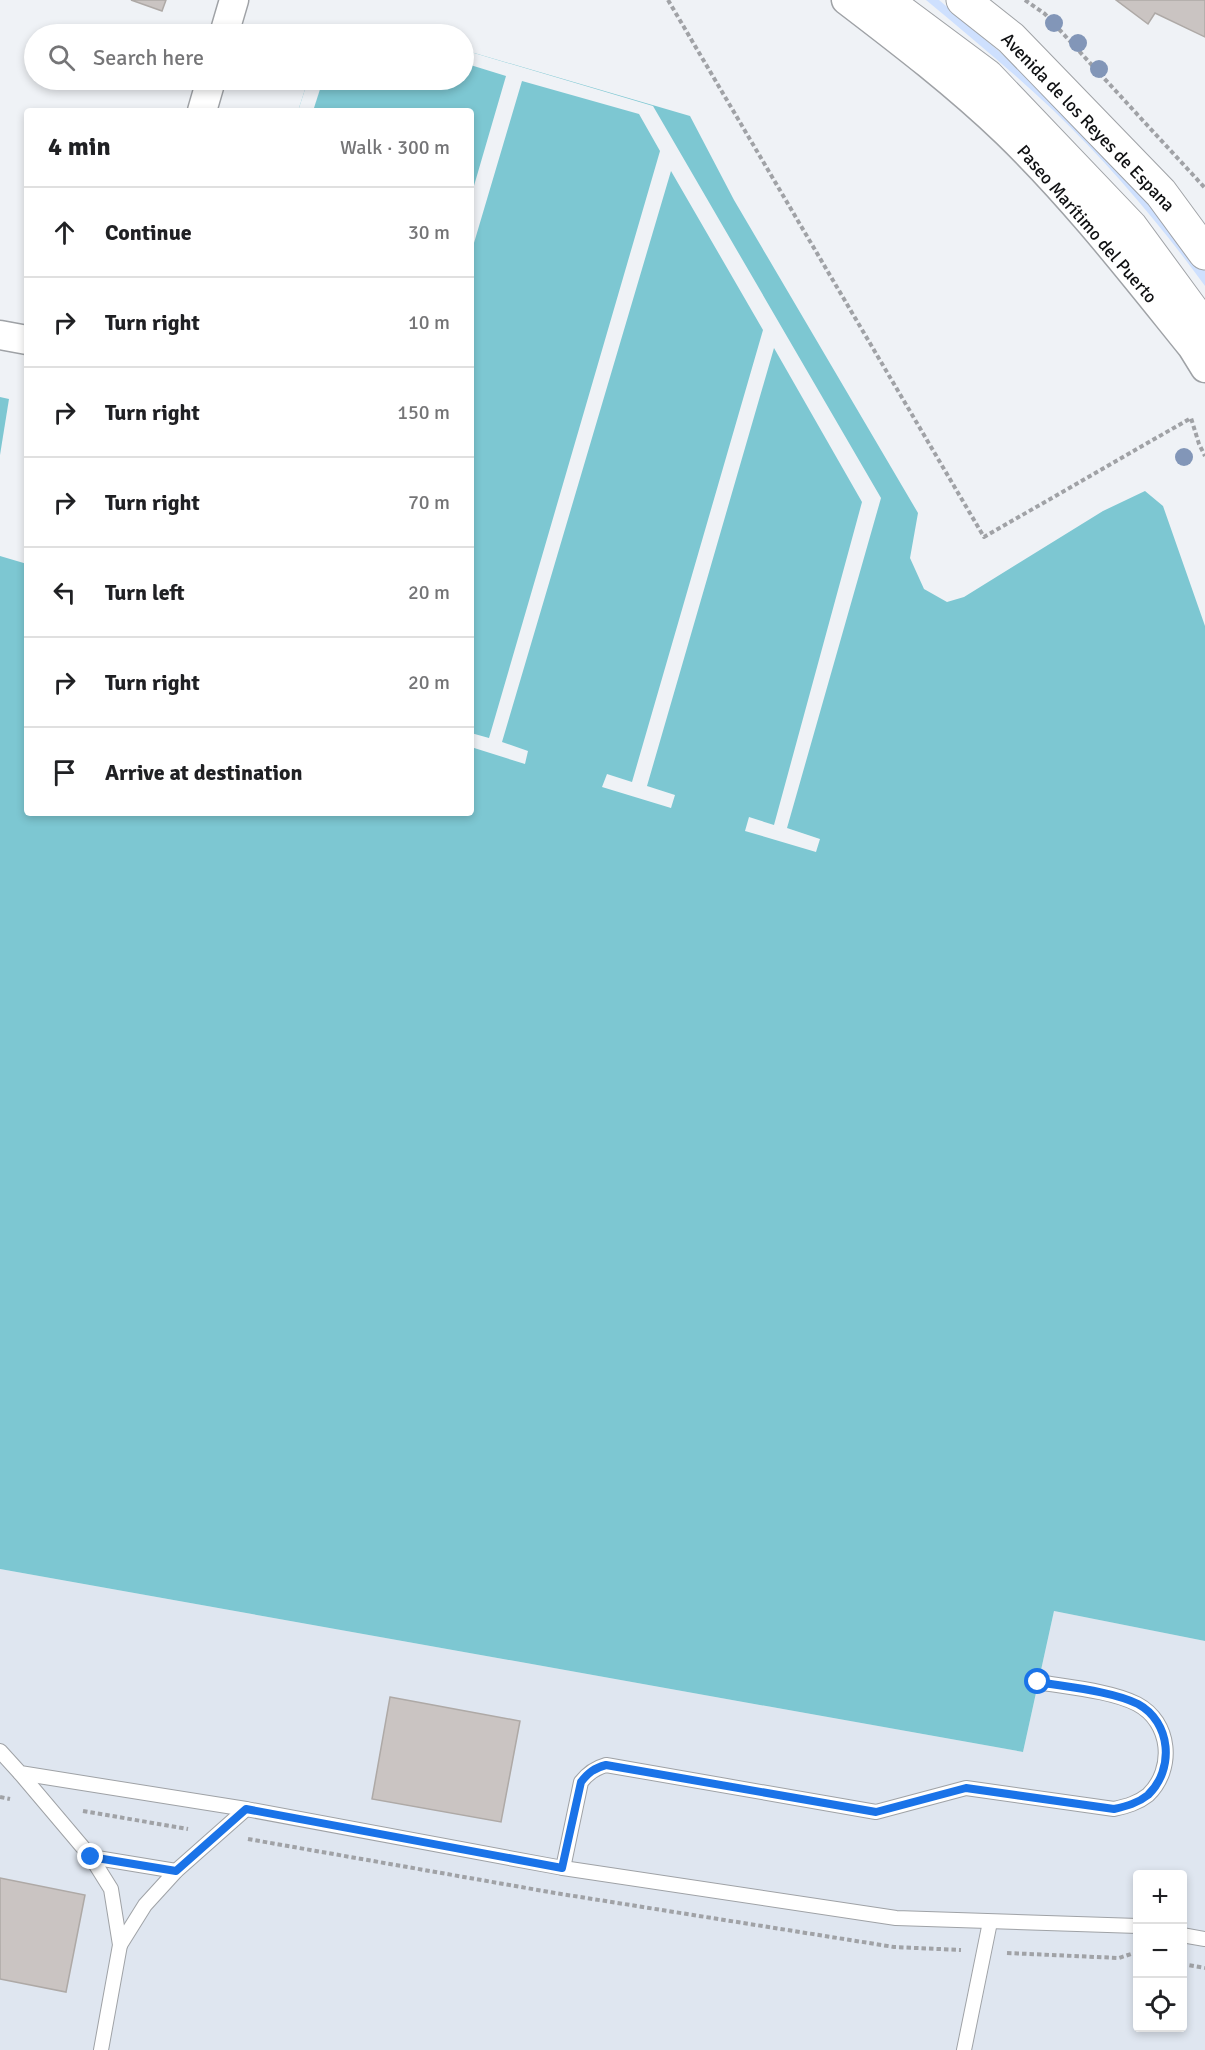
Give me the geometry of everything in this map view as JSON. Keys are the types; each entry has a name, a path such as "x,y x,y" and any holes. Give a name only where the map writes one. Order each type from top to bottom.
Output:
{"main road":[{"path":"885,0 987,76 1131,227 1205,328"},
{"name":"Avenida de los Reyes de Espana","path":"963,0 1011,38 1161,193 1205,253"}],"street":[{"path":"227,24 234,0"},
{"name":"Paseo Marítimo del Puerto","path":"846,0 923,58 1008,134 1090,222 1192,347 1205,368"},
{"path":"203,108 208,90"},
{"path":"0,335 24,339"}],"lane":[{"path":"562,1868 581,1782 587,1774 606,1765 876,1812 966,1788 1114,1809 1132,1805 1147,1796 1158,1782 1165,1766 1167,1748 1162,1731 1153,1716 1140,1705 1124,1698 1038,1682"},
{"path":"0,1751 91,1857 111,1889 120,1945 101,2050"},
{"path":"20,1773 246,1809 562,1868 896,1918 1133,1926"},
{"path":"120,1945 145,1905 176,1871 246,1809"},
{"path":"91,1857 176,1871"},
{"path":"964,2050 990,1922"},
{"path":"1187,1936 1205,1939"}],"path":[{"path":"668,0 984,537 1191,418 1205,456"},
{"path":"1025,0 1045,14 1205,188"},
{"path":"1187,1965 1205,1968"}],"shaded area":[{"path":"926,0 939,0 1028,76 1153,207 1205,271 1205,286 1133,195 1074,131 1022,81"},
{"path":"474,53 690,116 734,200 918,513 910,558 924,589 947,602 964,597 1103,511 1145,491 1163,506 1205,626 1205,1641 1054,1611 1023,1752 0,1569 0,556 24,563 24,816 474,816 474,108 299,108 305,90 474,90"},
{"path":"0,397 9,399 0,455"},
{"path":"0,1569 1023,1752 1054,1611 1205,1641 1205,2050 0,2050"}],"pier":[{"path":"330,10 378,24 326,24"},
{"path":"474,53 653,106 881,498 787,828 820,839 816,852 745,831 749,817 774,825 862,502 774,348 647,786 675,795 671,808 602,787 607,774 632,782 763,330 671,171 502,742 528,751 525,764 474,748 474,734 489,738 660,151 639,114 522,81 474,243 474,186 506,76 474,66"},
{"path":"305,90 320,90 314,108 299,108"}],"building":[{"path":"131,0 166,0 162,11"},
{"path":"1116,0 1205,0 1205,37 1155,13 1148,24"},
{"path":"390,1697 520,1721 501,1822 372,1799"},
{"path":"0,1878 85,1895 66,1992 0,1979"}],"route":[{"path":"91,1857 176,1871 246,1809 562,1868 581,1782 587,1774 606,1765 876,1812 966,1788 1114,1809 1132,1805 1147,1796 1158,1782 1165,1766 1167,1748 1162,1731 1153,1716 1140,1705 1124,1698 1038,1682"}]}
